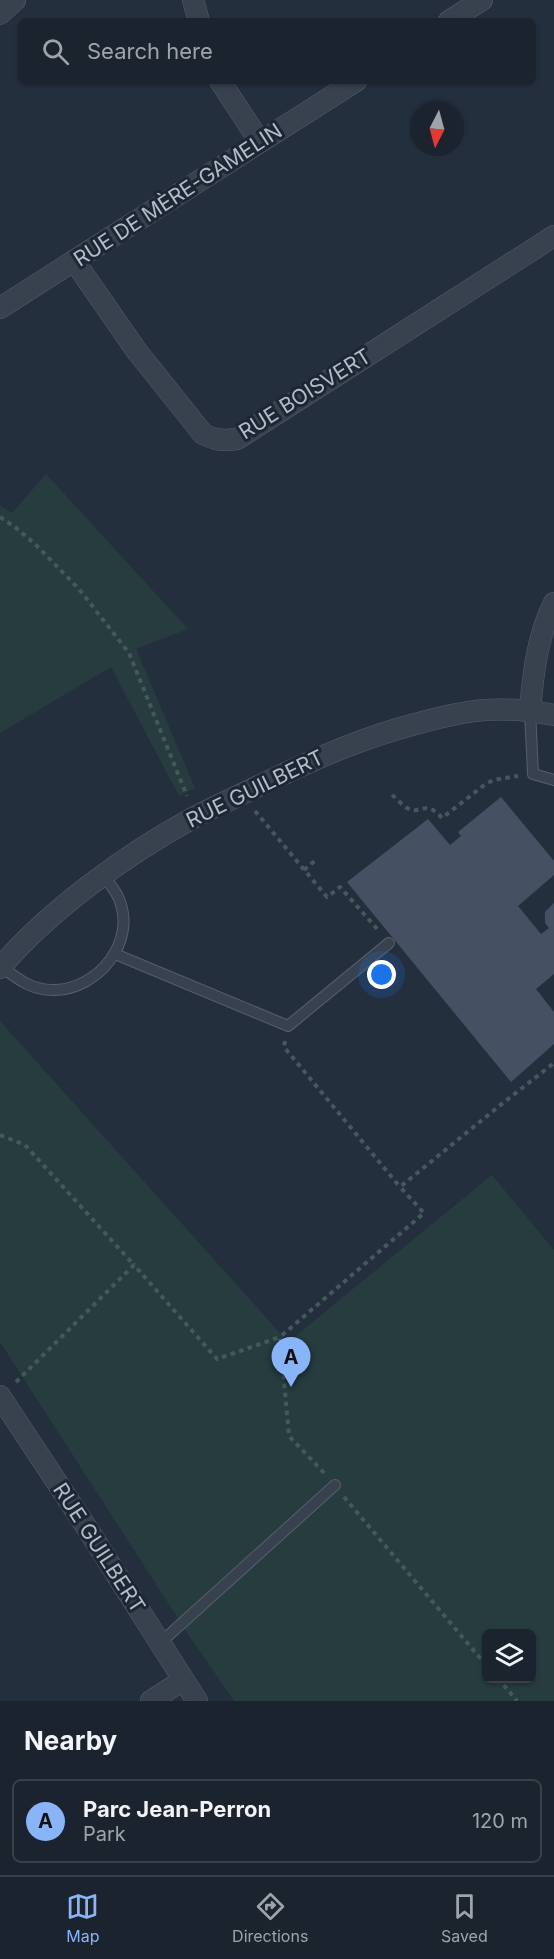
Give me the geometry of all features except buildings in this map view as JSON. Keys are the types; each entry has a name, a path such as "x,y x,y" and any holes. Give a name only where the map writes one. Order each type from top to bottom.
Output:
{"street":[{"path":"0,14 15,0"},
{"path":"193,0 198,18"},
{"path":"454,18 482,0"},
{"path":"222,84 260,142"},
{"name":"RUE DE MÈRE-GAMELIN","path":"0,308 351,84"},
{"name":"RUE BOISVERT","path":"75,262 136,350 203,434 219,441 237,439 554,236"},
{"path":"530,711 533,673 540,638 554,603"},
{"name":"RUE GUILBERT","path":"1,967 25,940 55,913 159,838 196,817 324,754 401,728 439,718 486,710 530,711 554,715"},
{"name":"RUE GUILBERT","path":"0,1397 197,1701"},
{"path":"151,1701 183,1680"}],"lane":[{"path":"530,711 533,774 554,780"},
{"path":"1,967 18,980 35,987 54,990 72,988 90,980 104,969 115,954 122,936 123,917 120,900 105,876"},
{"path":"115,954 288,1026 389,943"},
{"path":"160,1643 335,1485"}],"path":[{"path":"0,517 35,544 79,589 129,653 196,817"},
{"path":"392,795 407,808 414,810 428,807 442,818 489,782 533,774"},
{"path":"241,795 327,897 340,887 389,943"},
{"path":"304,870 317,859"},
{"path":"0,1135 25,1145 218,1359 280,1337 424,1214 284,1047 288,1026"},
{"path":"400,1187 554,1063"},
{"path":"0,1397 134,1266"},
{"path":"280,1337 289,1436 335,1485 482,1660"},
{"path":"502,1683 517,1701"}],"green space":[{"path":"46,474 188,629 136,649 195,788 179,796 111,667 0,733 0,505 12,513"},
{"path":"0,1021 288,1342 492,1175 554,1250 554,1701 234,1701 190,1637 0,1342"}],"place":[{"name":"Parc Jean-Perron","path":"291,1387"}]}
